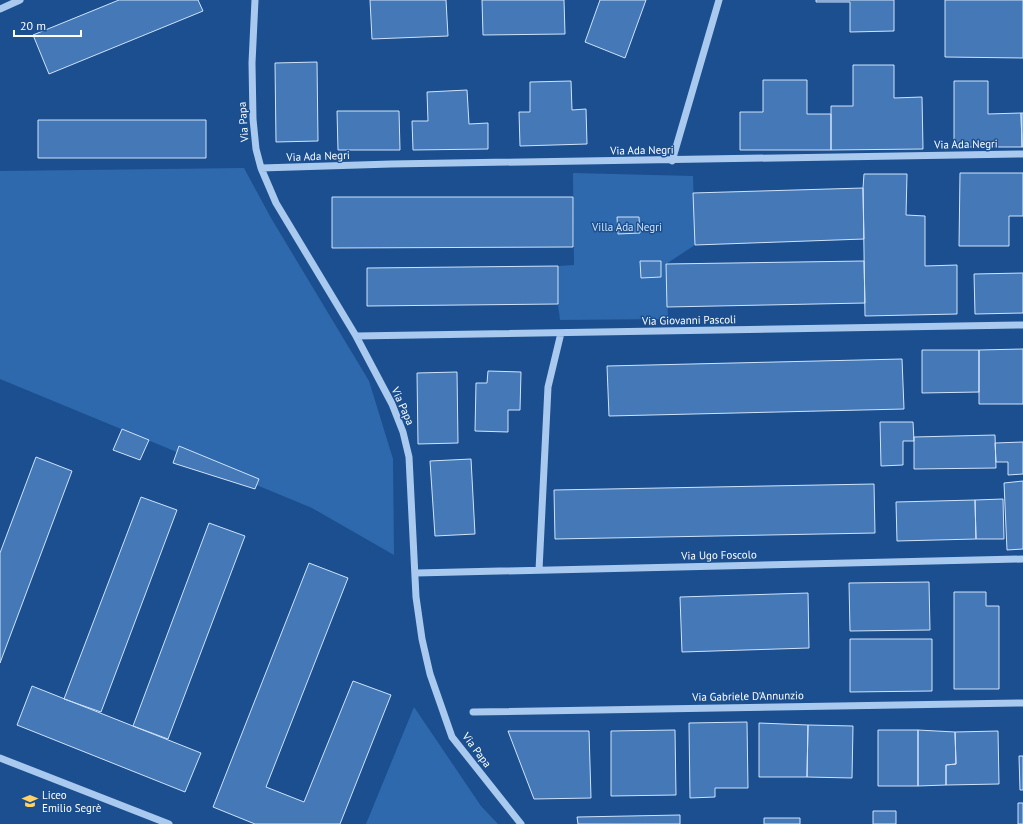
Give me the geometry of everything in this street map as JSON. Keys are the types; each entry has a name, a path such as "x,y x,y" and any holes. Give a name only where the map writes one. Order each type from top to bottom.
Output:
{"street":[{"path":"0,9 20,0"},
{"name":"Via Papa","path":"255,0 252,63 253,119 256,149 261,168 276,203 356,336 392,404 403,432 409,457 416,597 422,639 430,674 452,737 521,824"},
{"path":"672,160 719,0"},
{"name":"Via Ada Negri","path":"261,168 391,164 1023,154"},
{"name":"Via Giovanni Pascoli","path":"356,336 1023,325"},
{"path":"539,570 548,387 561,333"},
{"name":"Via Ugo Foscolo","path":"416,573 1023,559"},
{"name":"Via Gabriele D'Annunzio","path":"472,712 1023,703"},
{"path":"0,758 170,824"}],"green space":[{"path":"244,168 271,218 369,381 393,459 394,555 312,508 0,379 0,171"},
{"name":"Villa Ada Negri","path":"573,173 693,176 695,245 666,264 668,319 560,320 558,304 558,266 574,265"},
{"path":"414,707 481,806 498,824 366,824"}],"building":[{"path":"119,0 198,0 203,11 49,74 33,35"},
{"path":"370,0 446,0 448,36 372,39"},
{"path":"482,0 564,0 565,34 483,35"},
{"path":"600,0 646,0 625,58 585,42"},
{"path":"816,0 894,0 894,31 850,32 850,2 816,2"},
{"path":"945,0 1023,0 1023,58 945,57"},
{"path":"317,62 318,141 276,142 275,63"},
{"path":"853,65 894,65 894,98 922,97 923,149 831,150 831,106 853,106"},
{"path":"763,80 807,80 807,114 831,114 831,150 740,150 740,112 763,112"},
{"path":"571,81 572,110 586,109 587,144 520,146 519,112 530,112 530,82"},
{"path":"954,81 988,81 988,114 1021,113 1022,147 954,147"},
{"path":"467,90 469,124 488,123 488,149 413,150 412,121 428,121 427,92"},
{"path":"337,111 399,111 400,150 338,150"},
{"path":"1021,113 1023,113 1023,147 1022,147"},
{"path":"38,120 206,120 206,158 38,158"},
{"path":"960,173 1023,173 1023,216 1009,216 1009,246 959,246"},
{"path":"864,174 907,174 906,215 925,216 925,266 957,265 957,314 865,316"},
{"path":"863,188 864,239 695,245 693,193"},
{"path":"332,197 573,197 573,247 332,248"},
{"path":"617,217 639,217 640,233 618,234"},
{"path":"640,261 661,261 661,277 641,278"},
{"path":"864,261 865,303 667,307 666,264"},
{"path":"558,266 558,304 367,306 367,268"},
{"path":"1023,273 1023,313 975,314 974,274"},
{"path":"1023,349 1023,404 979,404 979,350"},
{"path":"922,350 979,350 979,392 922,393"},
{"path":"902,359 904,409 609,416 607,366"},
{"path":"488,371 521,372 520,410 508,410 508,432 475,431 476,383 487,383"},
{"path":"457,372 458,443 418,444 417,373"},
{"path":"880,422 913,422 914,441 903,441 903,465 881,466"},
{"path":"122,429 149,440 140,460 113,450"},
{"path":"995,435 996,468 914,469 914,437"},
{"path":"1023,442 1023,474 1008,475 1008,462 996,462 995,443"},
{"path":"179,446 259,479 255,489 173,463"},
{"path":"36,457 72,471 0,663 0,553"},
{"path":"471,459 475,534 435,536 430,461"},
{"path":"1023,481 1023,549 1007,550 1004,483"},
{"path":"874,484 875,533 555,539 554,490"},
{"path":"141,497 177,510 101,712 64,699"},
{"path":"1003,499 1004,539 976,539 975,500"},
{"path":"975,500 976,539 897,541 896,502"},
{"path":"209,523 245,536 168,739 133,726"},
{"path":"309,563 348,578 266,787 304,802 353,681 391,695 340,824 255,824 213,807"},
{"path":"929,582 930,630 850,631 849,583"},
{"path":"954,592 986,592 986,606 999,606 999,689 954,689"},
{"path":"808,593 809,648 682,652 680,597"},
{"path":"850,639 932,639 932,691 850,692"},
{"path":"32,686 201,753 185,792 17,725"},
{"path":"747,722 748,788 715,788 715,797 690,798 689,723"},
{"path":"759,723 808,725 807,777 759,777"},
{"path":"808,725 853,726 852,778 807,777"},
{"path":"675,730 676,795 611,796 611,731"},
{"path":"878,730 918,730 918,786 878,786"},
{"path":"918,730 955,732 956,764 946,765 946,785 918,786"},
{"path":"508,731 589,731 591,798 534,799"},
{"path":"998,731 999,784 946,785 946,765 956,764 955,732"},
{"path":"1019,756 1023,756 1023,790 1020,790"},
{"path":"1018,803 1023,803 1023,824 1018,824"},
{"path":"873,811 896,811 896,824 873,824"},
{"path":"680,815 680,824 578,824 577,817"},
{"path":"764,818 800,818 800,824 764,824"}],"place":[{"name":"Liceo Emilio Segrè","path":"30,801"}]}
